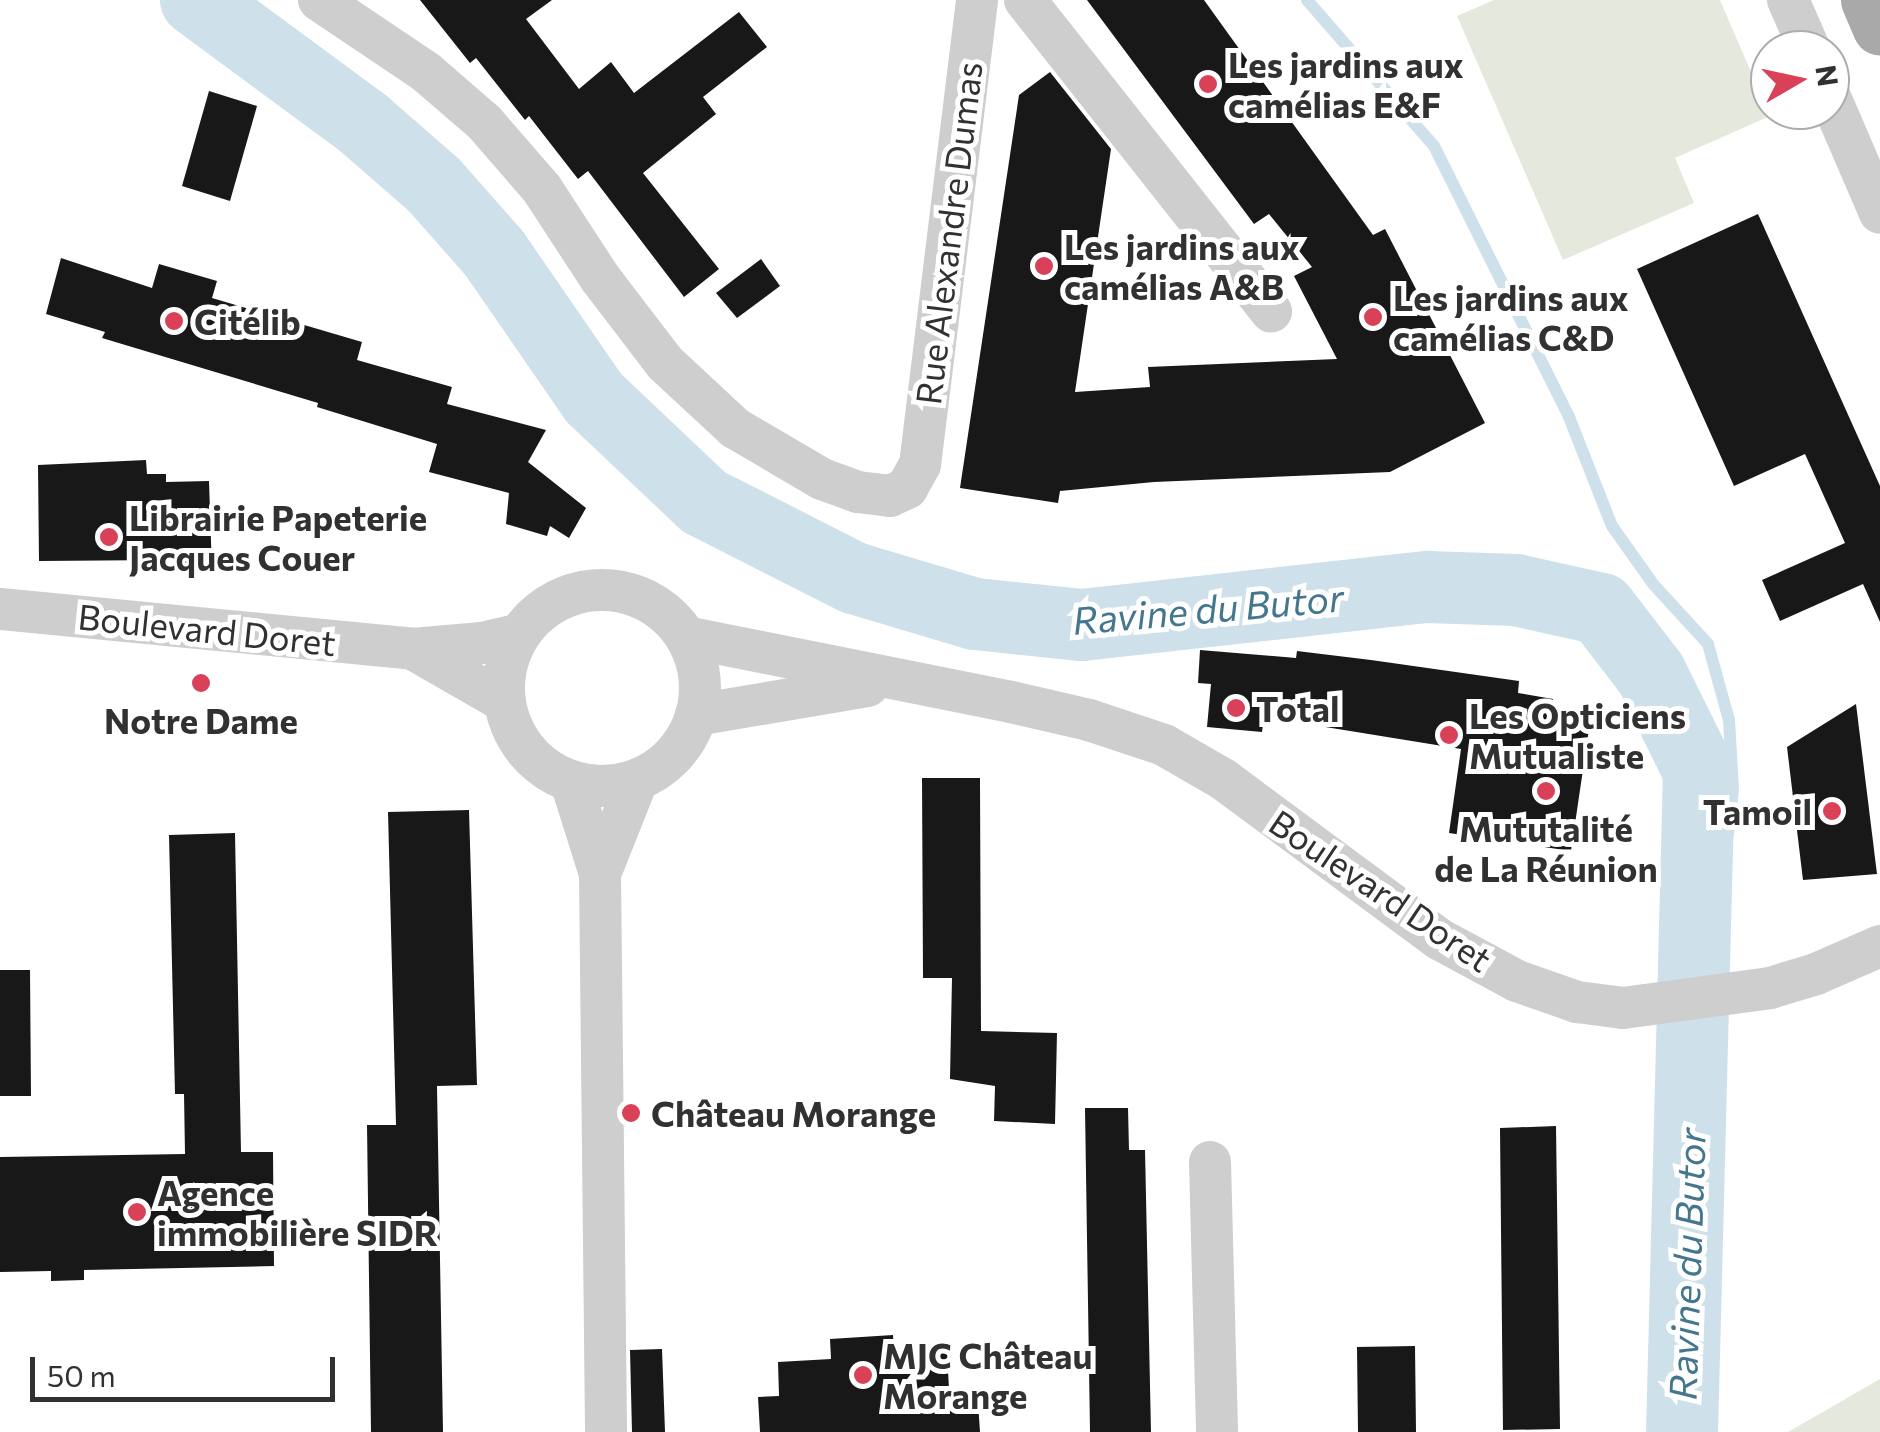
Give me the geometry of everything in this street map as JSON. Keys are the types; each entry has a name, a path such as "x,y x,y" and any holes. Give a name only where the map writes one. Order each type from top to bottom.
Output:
{"main road":[{"path":"1868,0 1880,28"}],"street":[{"name":"Rue Alexandre Dumas","path":"319,0 426,72 484,122 542,189 600,278 665,363 735,428 822,479 858,492 890,496 907,488 920,466 976,0"},
{"path":"1025,0 1271,311"},
{"path":"1788,0 1801,30"},
{"path":"1845,130 1880,212"},
{"path":"614,590 642,598 668,614 686,638 697,662 700,689 696,715 674,754 637,781 604,786 571,782 527,752 512,728 505,702 510,655 520,634 537,614 558,600 584,591 614,590"},
{"name":"Boulevard Doret","path":"0,609 414,649 482,643 520,634"},
{"name":"Boulevard Doret","path":"686,638 1089,720 1164,745 1222,779 1440,939 1517,980 1577,1002 1622,1008 1770,988 1816,974 1880,946"},
{"name":"Boulevard Doret","path":"414,649 505,702"},
{"name":"Boulevard Doret","path":"696,715 893,682"},
{"path":"600,874 637,781"},
{"path":"571,782 600,874 606,1432"},
{"path":"1210,1162 1217,1432"}],"shaded area":[{"path":"1494,0 1720,0 1750,70 1750,125 1675,158 1694,203 1563,260 1457,16"},
{"path":"1880,1379 1880,1432 1788,1432"}],"building":[{"path":"420,0 552,0 526,19 579,89 611,62 634,93 739,12 767,47 703,97 716,114 643,173 719,269 684,297 588,171 578,179 529,116 525,120 476,58 470,63"},
{"path":"1087,0 1204,0 1373,235 1385,229 1485,423 1390,472 1154,482 1060,491 1058,503 960,488 1019,95 1050,72 1111,149 1075,392 1150,387 1148,367 1337,359 1294,276 1312,267 1269,214 1254,224"},
{"path":"209,91 257,106 230,201 182,186"},
{"path":"1758,214 1880,486 1880,622 1863,584 1780,621 1762,580 1845,543 1805,454 1734,486 1637,269"},
{"path":"61,258 152,288 159,264 217,281 212,298 362,342 357,360 452,387 447,404 546,430 528,462 586,508 569,538 550,526 547,536 506,524 509,493 429,472 437,444 317,407 318,403 102,338 105,332 46,314"},
{"path":"761,259 780,286 737,318 716,293"},
{"path":"146,460 147,474 166,474 166,482 209,481 212,571 165,572 165,560 39,561 38,465"},
{"path":"1200,650 1296,658 1297,651 1371,660 1519,681 1518,693 1553,699 1549,723 1589,729 1571,851 1449,833 1461,749 1264,717 1262,732 1207,727 1211,684 1198,683"},
{"name":"Tamoil","path":"1856,704 1877,874 1803,880 1787,747"},
{"path":"922,778 980,778 981,1031 1057,1033 1055,1124 994,1121 995,1086 950,1079 952,978 923,978"},
{"path":"469,810 477,1085 437,1086 443,1432 371,1432 367,1125 396,1125 388,812"},
{"name":"Agence immobilière SIDR","path":"235,833 241,1152 273,1152 274,1266 84,1270 84,1280 51,1281 51,1271 0,1272 0,1157 185,1154 184,1094 175,1094 169,835"},
{"path":"0,970 30,970 31,1096 0,1096"},
{"path":"1085,1108 1128,1108 1129,1150 1145,1150 1151,1432 1090,1432"},
{"path":"1556,1126 1560,1429 1503,1430 1500,1128"},
{"name":"MJC Château Morange","path":"893,1335 894,1355 947,1352 949,1389 977,1387 980,1432 760,1432 758,1397 779,1396 778,1362 831,1359 830,1339"},
{"path":"1415,1346 1416,1432 1358,1432 1357,1347"},
{"path":"662,1349 665,1432 632,1432 630,1350"}],"waterway":[{"name":"Ravine du Butor","path":"196,0 364,124 434,185 494,253 594,398 704,502 854,578 975,614 1082,625 1428,587 1516,590 1601,609 1651,674 1699,771 1682,1432"},
{"path":"1307,0 1434,146 1569,417 1612,526 1654,585 1708,644 1729,720 1733,789 1728,834 1698,904"}],"place":[{"name":"Les jardins aux camélias E&F","path":"1208,84"},
{"name":"Les jardins aux camélias A&B","path":"1044,266"},
{"name":"Les jardins aux camélias C&D","path":"1373,317"},
{"name":"Citélib","path":"174,321"},
{"name":"Librairie Papeterie Jacques Couer","path":"109,537"},
{"name":"Notre Dame","path":"201,683"},
{"name":"Total","path":"1236,708"},
{"name":"Les Opticiens Mutualiste","path":"1449,735"},
{"name":"Mututalité de La Réunion","path":"1546,791"},
{"name":"Tamoil","path":"1832,811"},
{"name":"Château Morange","path":"631,1113"},
{"name":"Agence immobilière SIDR","path":"137,1212"},
{"name":"MJC Château Morange","path":"863,1375"}]}
